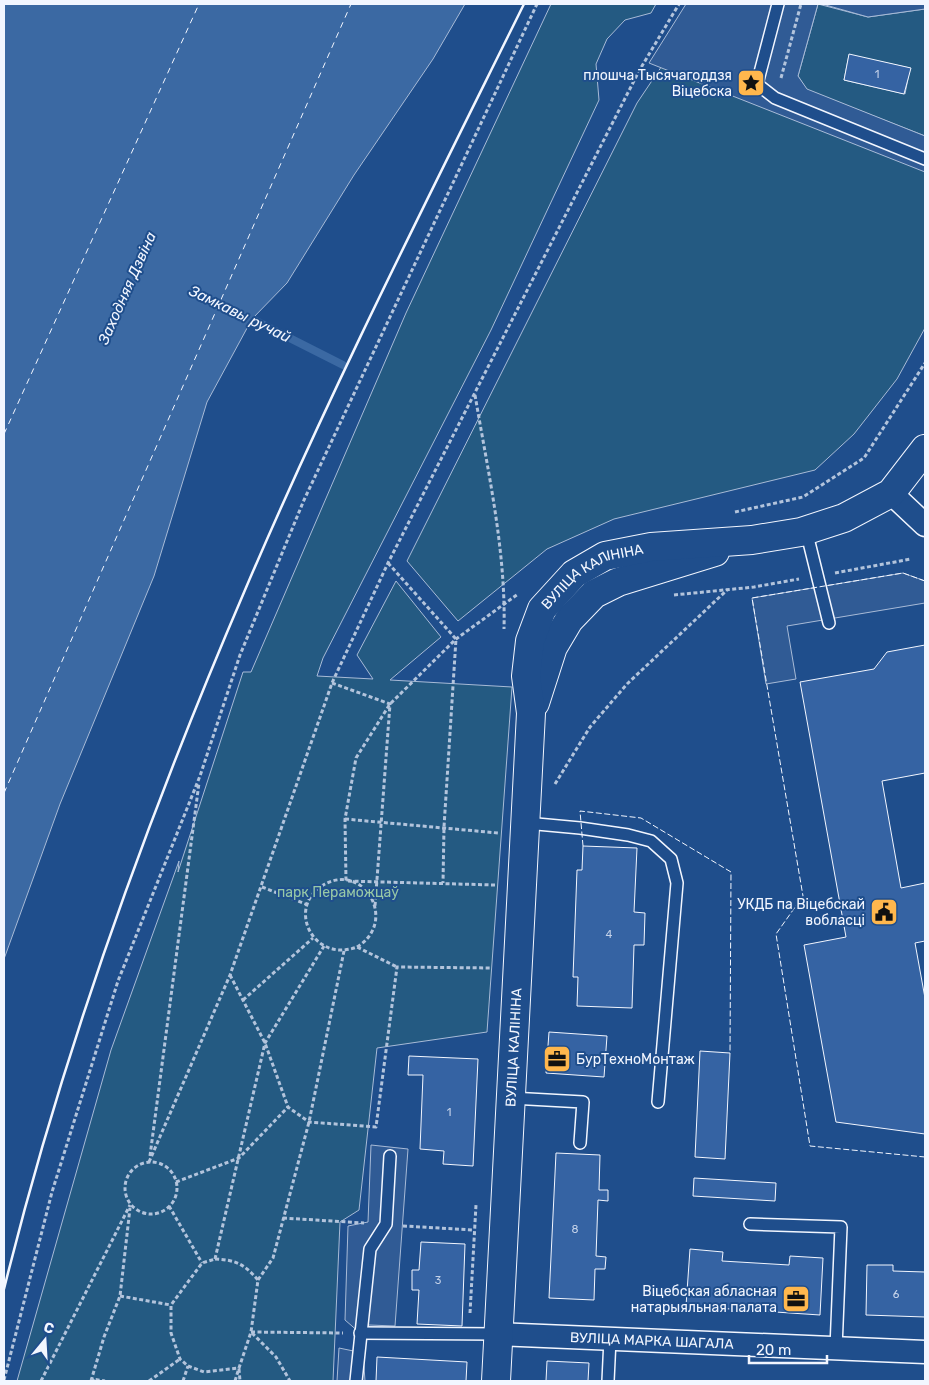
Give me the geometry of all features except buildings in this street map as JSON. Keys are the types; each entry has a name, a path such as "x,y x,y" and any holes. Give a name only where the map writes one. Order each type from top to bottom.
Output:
{"street":[{"name":"ВУЛІЦА КАЛІНІНА","path":"496,1381 510,1098 512,828 531,713 553,647 569,620 594,594 618,582 752,540 806,530 844,518 892,492 925,449"},
{"path":"892,492 925,525"},
{"name":"ВУЛІЦА МАРКА ШАГАЛА","path":"498,1334 925,1352"}],"lane":[{"path":"778,4 758,84 775,98 925,159"},
{"path":"806,530 829,623"},
{"path":"512,828 628,835 652,841 671,859 677,883 658,1102"},
{"path":"510,1098 583,1102 580,1143"},
{"path":"356,1381 370,1249 386,1224 390,1156"},
{"path":"750,1224 841,1227 836,1348"},
{"path":"360,1333 498,1334"},
{"path":"608,1381 610,1339"}],"path":[{"path":"4,1380 52,1192 115,990 200,776 240,655 304,500 537,4"},
{"path":"149,1162 230,975 332,683 388,563 639,71 679,4"},
{"path":"775,98 801,4"},
{"path":"725,515 803,497 864,458 925,363"},
{"path":"474,394 493,497 505,604"},
{"path":"832,573 910,559"},
{"path":"388,563 456,639 444,827 443,882"},
{"path":"671,595 727,590 803,579"},
{"path":"346,881 345,819 356,758 390,704 456,639 526,588"},
{"path":"552,779 552,789 590,727 627,684 727,590"},
{"path":"332,683 390,704"},
{"path":"390,704 378,881 375,906 375,927 368,939 357,947 344,951 324,946 313,938 307,925 308,905 314,892 326,884 346,881 378,881 443,882 501,886"},
{"path":"149,1162 200,776"},
{"path":"345,819 444,827 512,828"},
{"path":"346,881 364,889 375,906"},
{"path":"262,887 308,905"},
{"path":"243,1000 313,938"},
{"path":"215,1259 265,1043 324,946"},
{"path":"357,947 397,967 493,968"},
{"path":"235,1381 251,1332 258,1280 273,1258 309,1122 344,951"},
{"path":"230,975 265,1043 288,1107 309,1122 376,1127 397,967"},
{"path":"176,1182 239,1158 288,1107"},
{"path":"105,1381 92,1380 104,1337 120,1296 130,1205 124,1189 125,1181 135,1167 149,1162 167,1167 176,1182 177,1191 169,1206 154,1214 145,1214 130,1205"},
{"path":"41,1381 130,1205"},
{"path":"169,1206 202,1263"},
{"path":"239,1368 204,1372 188,1366 180,1359 171,1332 171,1305 202,1263 215,1259 228,1260 246,1266 258,1280"},
{"path":"120,1296 171,1305"},
{"path":"251,1332 360,1333"},
{"path":"251,1332 276,1357 290,1381"},
{"path":"149,1381 180,1359"},
{"path":"182,1381 188,1366"},
{"path":"239,1368 240,1381"}],"green space":[{"name":"парк Пераможцаў","path":"551,4 656,4 651,13 625,20 607,39 596,64 599,100 491,330 323,658 317,676 373,679 357,655 396,581 441,637 390,680 512,687 487,1032 377,1048 359,1210 340,1222 333,1381 17,1381 111,1050 179,861 178,872 243,672 251,672 406,313"},
{"path":"818,4 868,17 925,9 925,136 807,90 798,76","holes":["849,55 910,68 905,94 844,80"]},
{"path":"684,33 925,171 925,328 897,379 854,434 815,470 614,519 547,549 458,621 407,561 637,103"}],"shaded area":[{"name":"плошча Тысячагоддзя Віцебска","path":"686,4 818,4 798,76 807,89 925,136 925,172 649,63"},
{"path":"822,4 925,4 925,9 868,17"},
{"path":"903,573 925,581 925,603 787,626 796,679 766,684 752,598"},
{"path":"371,1145 408,1149 395,1326 369,1325 360,1333 345,1320 348,1226 368,1222"},
{"path":"339,1348 363,1353 365,1381 337,1381"}],"water":[{"name":"Заходняя Дзвіна","path":"4,4 465,4 433,59 354,175 287,283 252,319 207,402 154,576 60,804 4,959"}],"waterway":[{"name":"Замкавы ручай","path":"242,314 343,365"}],"ferry route":[{"path":"4,434 199,4"},
{"path":"4,793 351,4"}],"fence":[{"path":"925,581 903,573 752,598 803,896 776,934 810,1146 925,1157"},
{"path":"583,846 580,811 641,818 731,872 730,1053"}],"wall":[{"path":"4,1289 53,1111 110,935 209,675 277,516 345,368 524,4"}],"place":[{"name":"плошча Тысячагоддзя Віцебска","path":"751,83"},
{"name":"УКДБ па Віцебскай вобласці","path":"884,912"},
{"name":"БурТехноМонтаж","path":"557,1059"},
{"name":"Віцебская абласная натарыяльная палата","path":"796,1299"}]}
